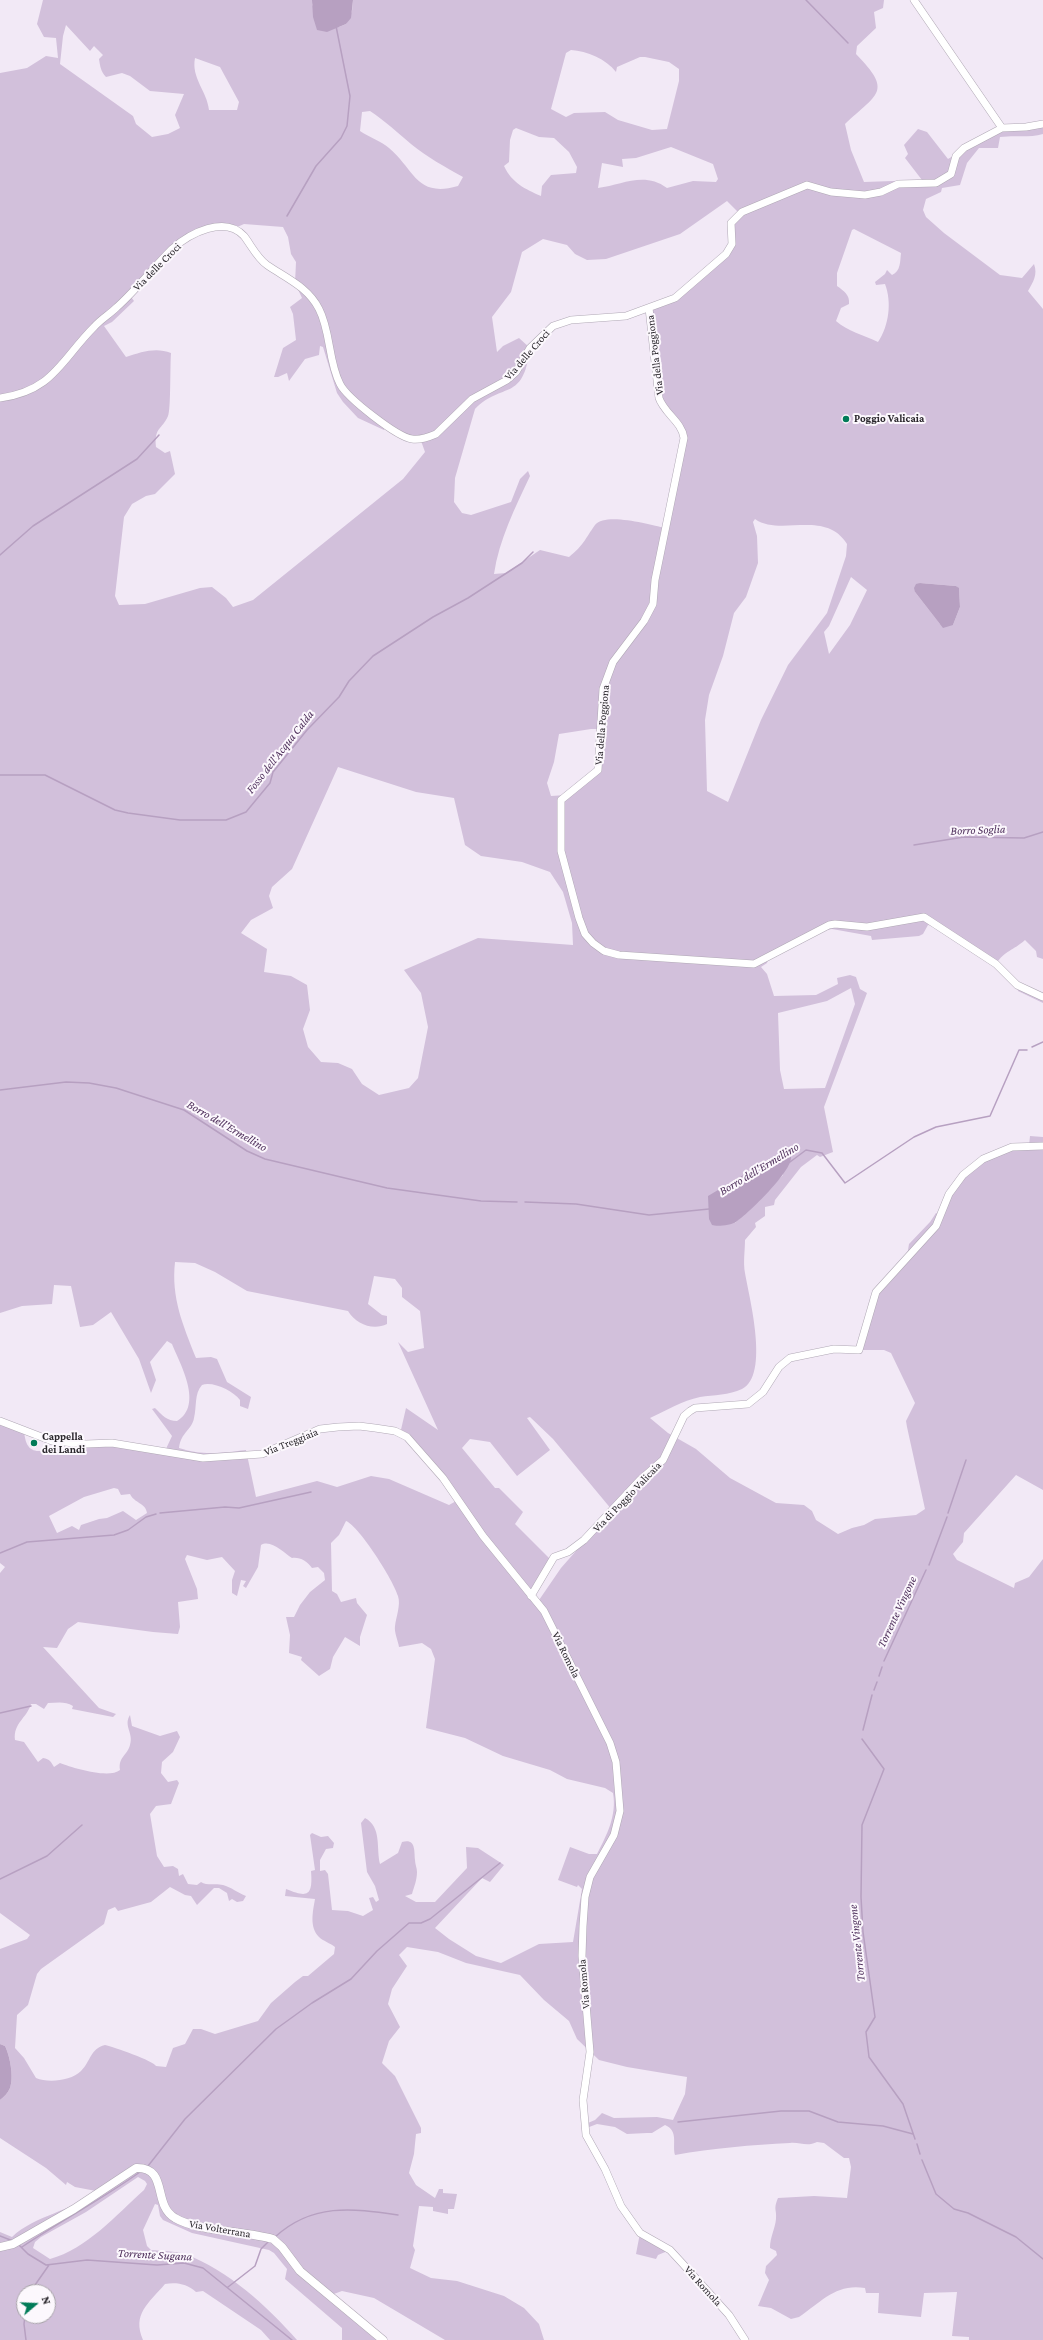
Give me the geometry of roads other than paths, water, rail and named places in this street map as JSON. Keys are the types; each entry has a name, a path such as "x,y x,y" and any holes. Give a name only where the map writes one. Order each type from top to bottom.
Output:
{"main road":[{"name":"Via Volterrana","path":"0,2247 13,2244 21,2240 74,2209 136,2168 145,2168 155,2176 163,2205 174,2218 196,2225 273,2239 282,2247 300,2271 383,2340"}],"street":[{"path":"914,0 1002,128"},
{"name":"Via delle Croci","path":"0,398 17,396 32,390 54,374 94,326 118,307 172,249 180,242 219,226 235,228 265,263 309,293 325,323 334,368 340,385 350,396 386,425 412,439 436,434 472,399 507,380 516,372 534,344 553,326 571,320 626,316 674,298 726,254 732,244 731,223 742,212 807,185 831,192 866,195 881,192 898,184 936,183 951,174 959,151 1002,128 1026,128 1043,124"},
{"name":"Via della Poggiona","path":"649,308 659,398 662,407 681,428 684,438 655,580 653,604 644,621 613,662 603,689 598,770 561,800 561,851 579,918 585,934 604,951 619,955 745,965 768,959 818,930 835,924 867,927 924,917 999,966 1017,984 1043,997"},
{"name":"Via di Poggio Valicaia","path":"531,1596 554,1557 568,1552 584,1540 640,1480 662,1460 684,1416 695,1408 748,1404 763,1392 779,1367 790,1358 834,1349 859,1350 876,1292 936,1226 949,1194 963,1175 983,1159 1012,1147 1043,1146"},
{"name":"Via Treggiaia","path":"0,1421 52,1441 86,1444 112,1443 203,1458 262,1454 320,1429 359,1426 394,1431 407,1437 418,1447 531,1596"},
{"name":"Via Romola","path":"531,1596 544,1611 610,1743 618,1778 620,1811 614,1835 590,1877 585,1897 582,1956 590,2052 583,2100 586,2135 621,2206 640,2232 670,2250 729,2315 745,2340"}],"water":[{"path":"312,0 353,0 351,18 346,24 327,32 317,30 313,17"},
{"path":"916,584 956,586 959,588 960,607 953,625 943,628 915,592 914,588"},
{"path":"787,1153 791,1157 790,1163 785,1172 750,1210 734,1223 720,1226 712,1225 709,1219 708,1196 770,1159"},
{"path":"0,2044 5,2046 7,2050 12,2078 9,2090 0,2100"}],"waterway":[{"path":"806,0 848,43"},
{"path":"287,216 316,166 341,138 347,126 350,96 336,26"},
{"path":"0,555 33,526 137,459 159,435"},
{"name":"Fosso dell'Acqua Calda","path":"0,775 45,775 115,810 128,813 180,820 226,820 246,812 270,783 273,772 307,730 339,697 349,681 373,656 433,617 468,598 522,563 533,552"},
{"name":"Borro Soglia","path":"914,845 964,837 1024,838 1043,832"},
{"name":"Borro dell'Ermellino","path":"1032,1047 1043,1042"},
{"name":"Borro dell'Ermellino","path":"790,1162 806,1150 822,1153 845,1183 914,1137 936,1127 990,1116 1019,1050 1027,1050"},
{"name":"Borro dell'Ermellino","path":"0,1090 66,1082 89,1083 116,1088 184,1110 247,1151 265,1159 387,1188 481,1201 517,1202"},
{"name":"Borro dell'Ermellino","path":"525,1202 576,1204 649,1215 709,1209"},
{"name":"Torrente Vingone","path":"948,1513 966,1460"},
{"path":"160,1513 225,1507 239,1508 311,1492"},
{"path":"0,1553 27,1542 114,1535 128,1530 146,1517 156,1514"},
{"name":"Torrente Vingone","path":"929,1565 947,1517"},
{"name":"Torrente Vingone","path":"884,1661 926,1570"},
{"name":"Torrente Vingone","path":"879,1676 882,1667"},
{"name":"Torrente Vingone","path":"874,1690 877,1682"},
{"name":"Torrente Vingone","path":"863,1730 872,1695"},
{"path":"0,1713 31,1706"},
{"name":"Torrente Vingone","path":"862,1739 884,1769 862,1825 861,1897 863,1932 875,2017 866,2032 869,2057 903,2104 915,2139"},
{"path":"0,1879 47,1856 82,1825"},
{"path":"148,2166 185,2119 276,2029 312,2003 351,1979 377,1951 409,1923 421,1923 430,1919 500,1863"},
{"path":"678,2122 781,2111 809,2111 838,2122 883,2126 913,2134"},
{"name":"Torrente Vingone","path":"917,2144 920,2154"},
{"name":"Torrente Vingone","path":"922,2160 936,2194 954,2209 968,2213 1016,2237 1043,2259"},
{"path":"22,2247 140,2172"},
{"path":"275,2237 289,2226 303,2218 318,2213 349,2210 398,2215"},
{"name":"Torrente Sugana","path":"0,2236 13,2241"},
{"path":"228,2287 255,2266 261,2249 268,2242"},
{"name":"Torrente Sugana","path":"18,2244 28,2254 46,2265 87,2260 157,2265 184,2263 203,2268 292,2340"},
{"path":"36,2284 49,2265"},
{"path":"24,2324 26,2340"}],"place":[{"name":"Poggio Valicaia","path":"846,419"},
{"name":"Cappella dei Landi","path":"34,1443"}]}
